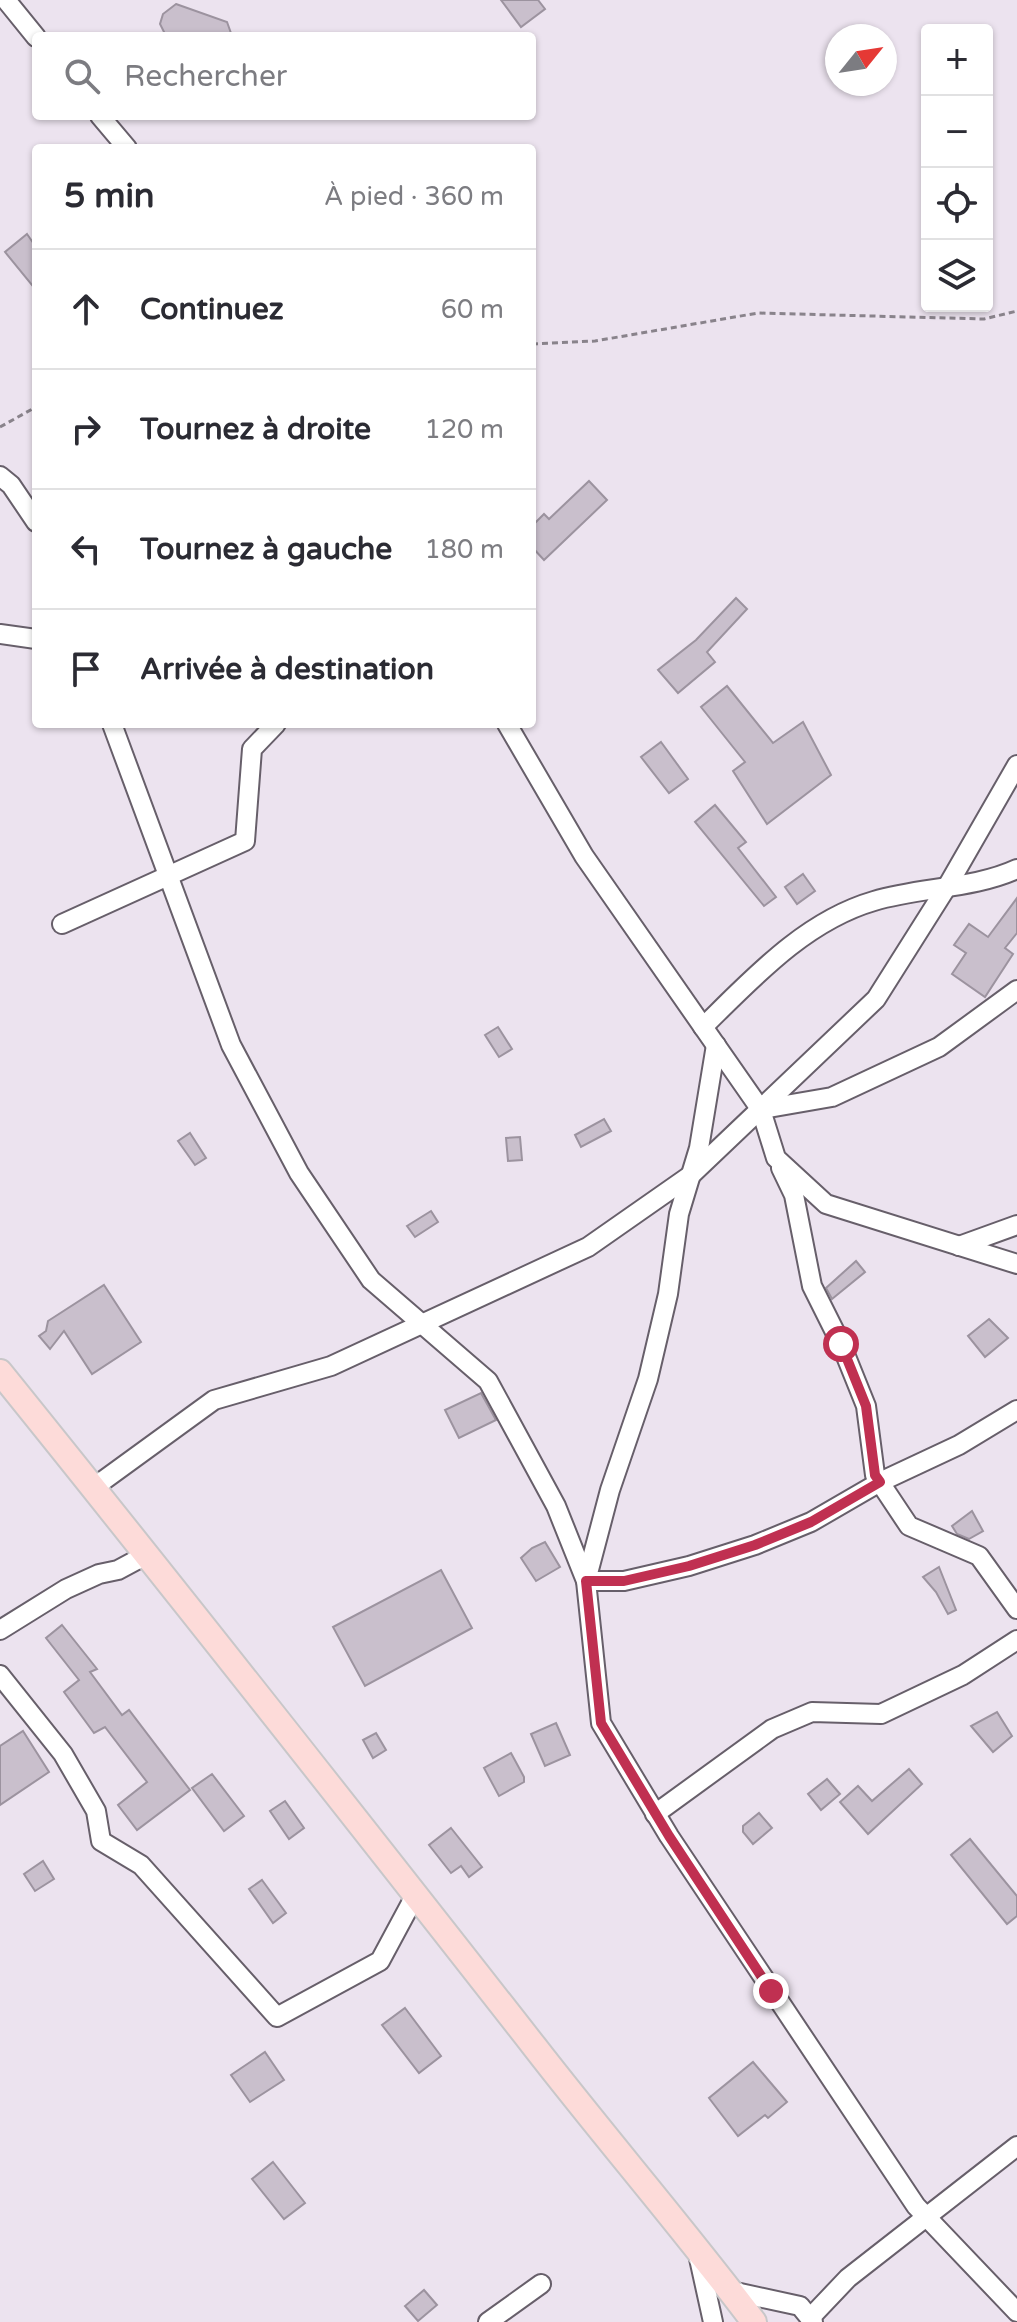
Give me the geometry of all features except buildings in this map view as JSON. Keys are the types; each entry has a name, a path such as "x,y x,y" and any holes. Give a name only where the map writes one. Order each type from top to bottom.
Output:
{"main road":[{"path":"0,1372 198,1617 754,2322"}],"street":[{"path":"6,0 32,32"},
{"path":"103,120 124,144"},
{"path":"0,476 11,485 32,516"},
{"path":"0,634 32,638"},
{"path":"113,728 231,1045 299,1173 371,1280 488,1381 556,1506 586,1581 601,1723 655,1814 916,2206 1017,2312"},
{"path":"62,924 245,841 252,749 272,728"},
{"path":"509,728 584,856 761,1110 776,1158 794,1195 812,1286 841,1344 866,1406 875,1475 909,1526 979,1556 1017,1609"},
{"path":"93,1488 214,1400 331,1366 588,1247 691,1175 876,999 948,885 1017,765"},
{"path":"703,1027 758,973 824,922 872,901 997,878 1017,869"},
{"path":"761,1110 832,1097 939,1047 1017,990"},
{"path":"586,1581 610,1490 648,1379 668,1294 679,1214 699,1148 716,1045"},
{"path":"776,1158 826,1204 1017,1264"},
{"path":"959,1246 1017,1225"},
{"path":"586,1581 624,1581 689,1566 755,1545 811,1522 880,1482 959,1445 1017,1410"},
{"path":"0,1630 66,1589 99,1574 118,1570 146,1555"},
{"path":"655,1814 772,1729 812,1712 881,1714 963,1675 1017,1640"},
{"path":"0,1675 63,1754 96,1811 101,1841 141,1865 277,2017 380,1961 416,1894"},
{"path":"731,2291 800,2306 812,2320 848,2278 1017,2146"},
{"path":"696,2247 713,2322"},
{"path":"488,2322 541,2284"}],"path":[{"path":"536,344 595,341 758,313 984,319 1017,311"},
{"path":"0,427 32,409"}],"route":[{"path":"771,1991 669,1836 601,1723 586,1581 624,1581 689,1566 755,1545 811,1522 880,1482 875,1475 866,1406 841,1344"}]}
